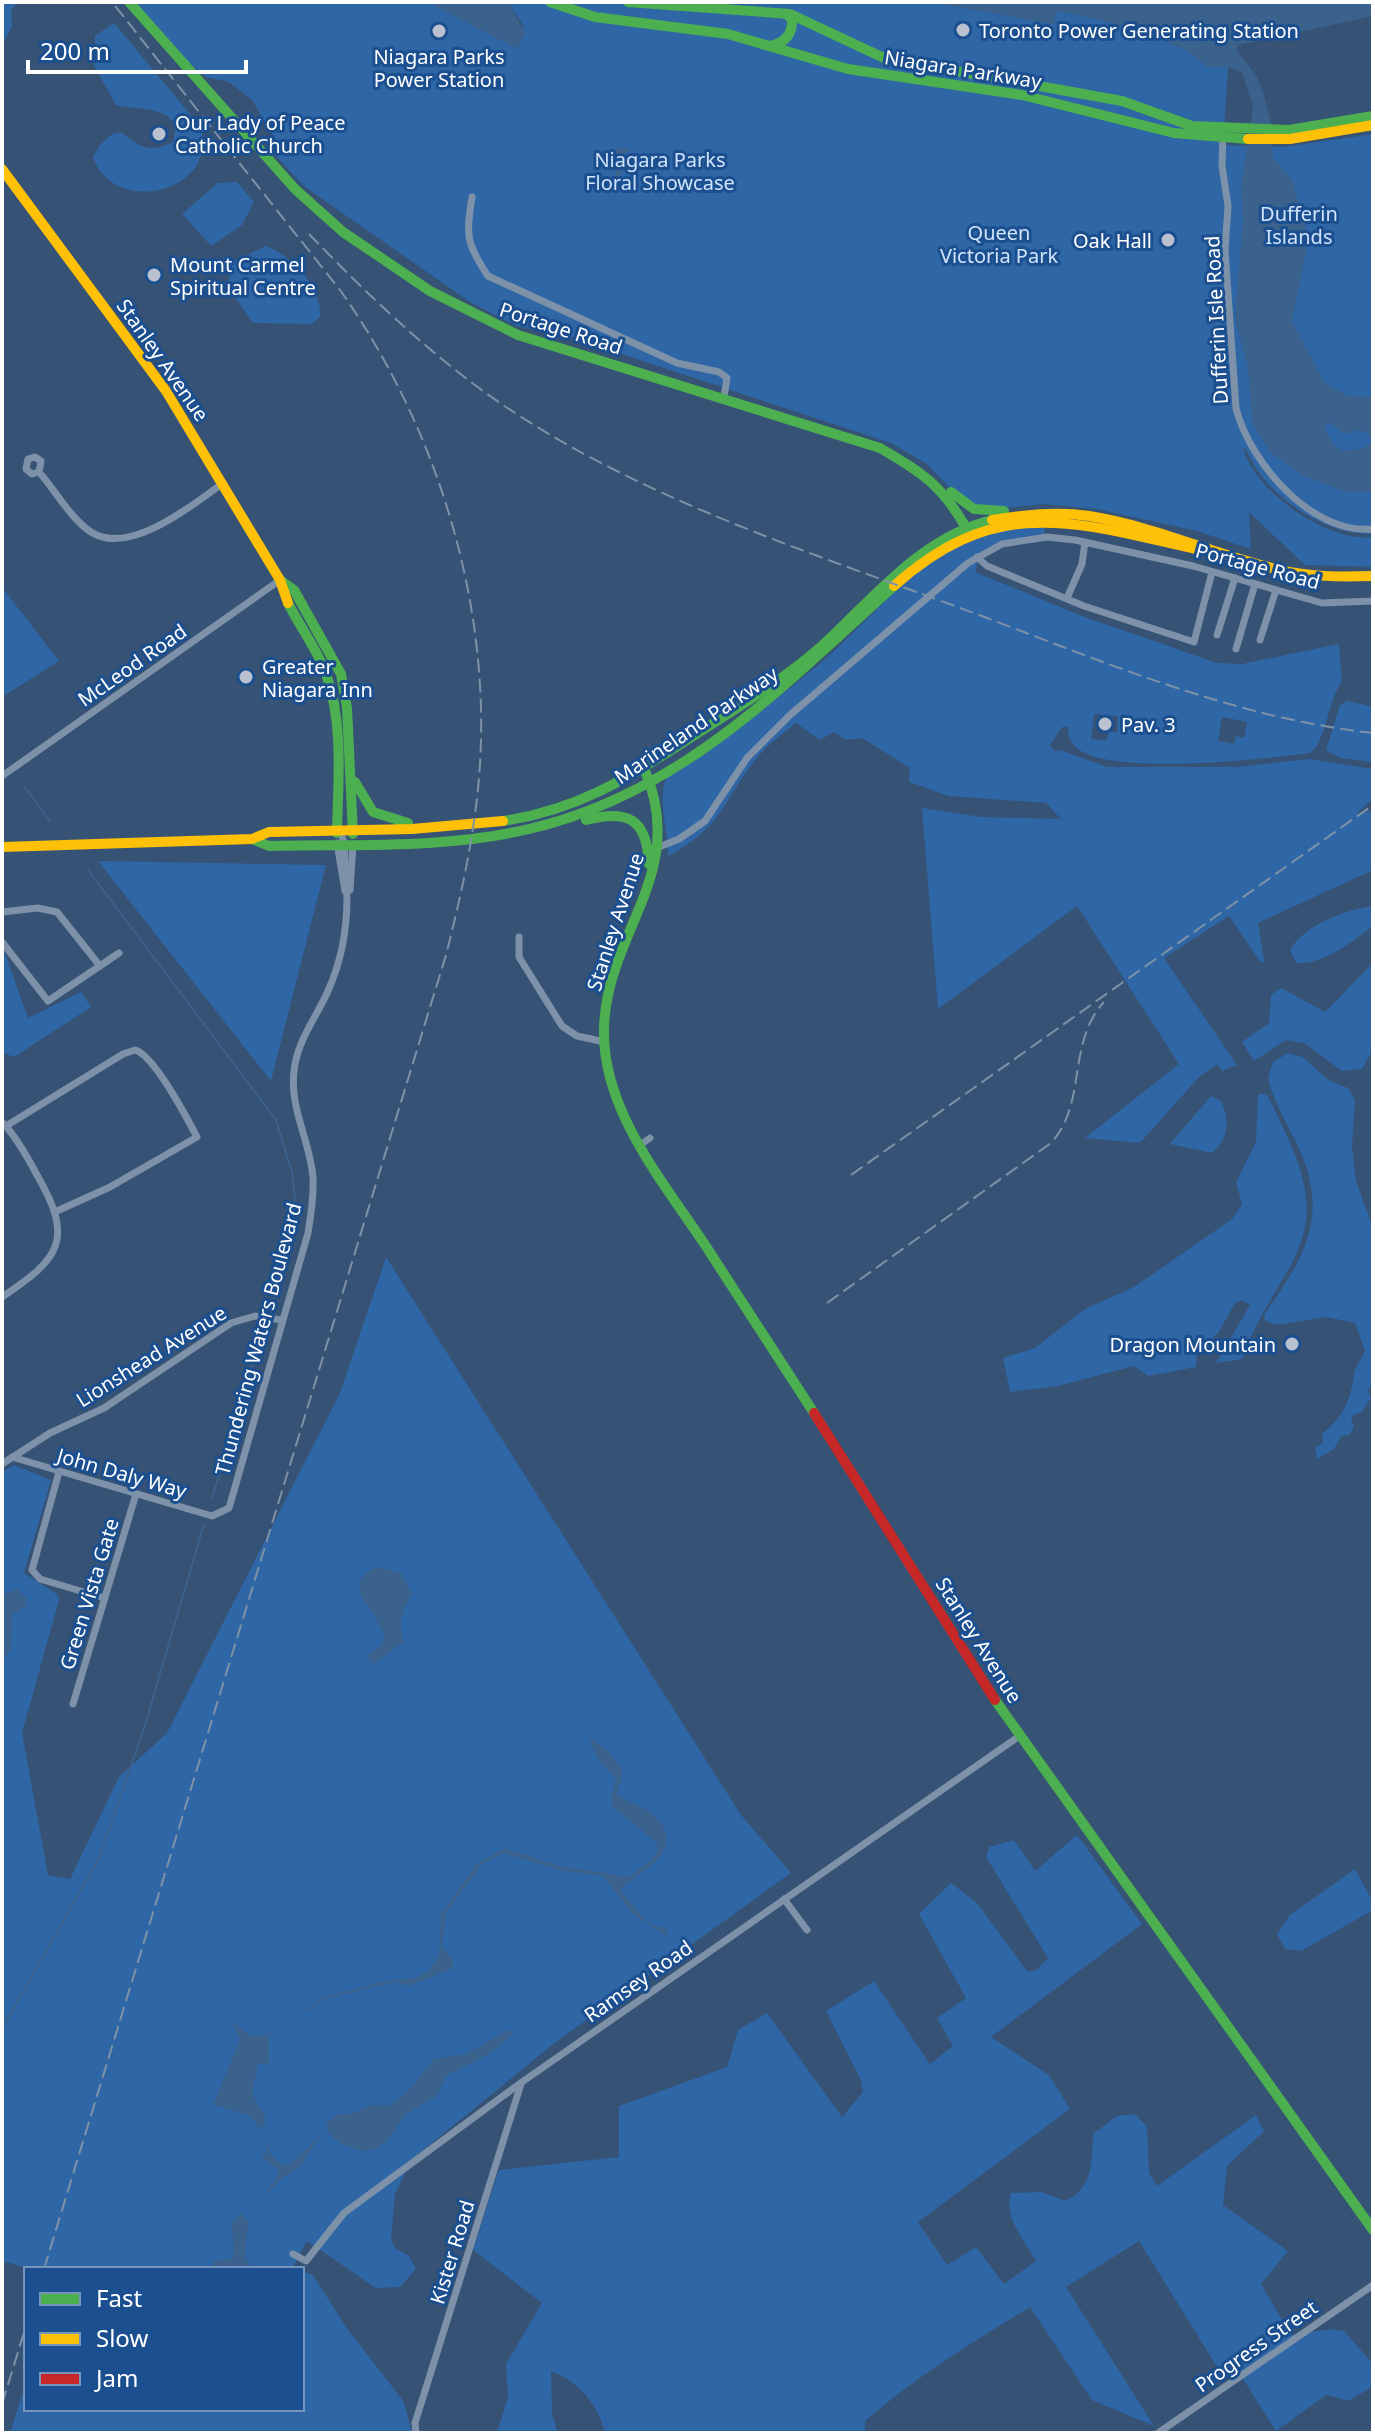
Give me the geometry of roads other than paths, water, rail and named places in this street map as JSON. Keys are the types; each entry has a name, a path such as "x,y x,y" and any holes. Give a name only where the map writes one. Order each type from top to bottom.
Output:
{"main road":[{"name":"Portage Road","path":"129,2 295,189 330,221 429,290 484,321 518,335 724,397 895,454 924,472 944,493 968,532"},
{"name":"Niagara Parkway","path":"550,2 595,17 716,32 848,69 974,86 1077,107 1163,131 1318,136 1373,125"},
{"name":"Niagara Parkway","path":"628,2 785,13 820,24 884,58 1122,101 1178,122 1223,134"},
{"path":"768,45 780,44 792,31 792,19 785,13"},
{"name":"Niagara Parkway","path":"1277,135 1373,116"},
{"name":"Stanley Avenue","path":"2,169 166,391 280,580 285,600 319,658 331,689 337,830 345,844"},
{"path":"839,434 868,438 909,456 930,470 960,503 974,510 988,513 1070,507 1096,511 1141,527"},
{"name":"Portage Road","path":"968,532 1009,515 1052,512 1141,527 1245,559"},
{"name":"Portage Road","path":"968,532 1011,523 1064,521 1331,579 1373,576"},
{"name":"Marineland Parkway","path":"2,847 252,839 269,832 484,823 551,812 590,798 644,768 785,675 907,564 968,532"},
{"name":"Marineland Parkway","path":"252,839 269,846 490,837 541,829 574,819 651,780 757,710 827,652 913,570 968,532"},
{"name":"Stanley Avenue","path":"280,580 294,590 341,674 351,771 353,830 345,844"},
{"name":"Stanley Avenue","path":"644,768 651,780 660,818 659,847 610,991 604,1018 612,1087 640,1145 862,1487 1018,1737 1373,2230"},
{"path":"351,771 359,794 373,812 425,826"},
{"path":"490,837 528,835 611,812 624,815 646,834 650,845 649,878"}],"street":[{"name":"Dufferin Isle Road","path":"1223,134 1236,408 1242,432 1257,459 1289,494 1339,525 1373,529"},
{"path":"472,197 466,234 470,248 488,276 677,363 719,372 727,378 724,397"},
{"path":"39,472 88,530 107,537 153,530 223,483"},
{"path":"659,847 679,839 705,821 739,769 765,738 977,557 1002,544 1047,537 1085,542 1082,564 1067,598"},
{"name":"Portage Road","path":"1085,542 1181,563 1322,603 1373,601"},
{"path":"977,557 987,566 1067,598 1194,642 1212,572"},
{"path":"1217,635 1235,578"},
{"name":"McLeod Road","path":"2,776 280,580"},
{"path":"1236,649 1255,584"},
{"path":"1260,640 1276,590"},
{"name":"Thundering Waters Boulevard","path":"345,844 341,883 348,896"},
{"name":"Thundering Waters Boulevard","path":"224,1513 231,1503 308,1233 313,1177 293,1102 295,1063 338,963 345,938 352,882 345,844"},
{"path":"2,912 38,908 57,912 100,966"},
{"path":"519,937 519,957 562,1026 577,1036 605,1042"},
{"path":"2,942 48,1001 119,953"},
{"path":"2,1297 46,1263 59,1238 57,1211 4,1124 123,1054 135,1050 150,1061 197,1137 110,1187 57,1211"},
{"path":"640,1145 650,1138"},
{"name":"Lionshead Avenue","path":"2,1464 50,1433 104,1408 231,1323 251,1317 281,1320"},
{"name":"John Daly Way","path":"12,1457 212,1516 224,1513"},
{"path":"59,1472 32,1570 40,1579 104,1598"},
{"name":"Green Vista Gate","path":"73,1704 136,1494"},
{"name":"Ramsey Road","path":"293,2254 306,2261 344,2213 522,2082 1018,1737"},
{"path":"784,1899 807,1930"},
{"name":"Kister Road","path":"416,2433 415,2423 522,2082"},
{"name":"Progress Street","path":"1158,2433 1373,2285"}],"waterway":[{"path":"24,786 50,821"},
{"path":"88,870 276,1120 292,1172 295,1200 291,1242 272,1304"},
{"path":"212,1498 264,1326"},
{"path":"2,2029 99,1858 145,1725 204,1524"}],"railway":[{"path":"45,2267 446,955 468,860 480,764 481,701 476,639 465,576 429,455 403,397 374,342 340,290 112,2"},
{"path":"309,234 393,316 483,391 601,463 664,493 792,547 1129,672 1225,703 1323,726 1373,733"},
{"path":"851,1175 1373,805"},
{"path":"827,1303 1051,1143 1070,1110 1085,1036 1092,1018 1104,1002"},
{"path":"2,2404 24,2332"}],"place":[{"name":"Toronto Power Generating Station","path":"963,30"},
{"name":"Niagara Parks Power Station","path":"439,31"},
{"name":"Our Lady of Peace Catholic Church","path":"159,134"},
{"name":"Oak Hall","path":"1168,240"},
{"name":"Mount Carmel Spiritual Centre","path":"154,275"},
{"name":"Greater Niagara Inn","path":"246,677"},
{"name":"Pav. 3","path":"1105,724"},
{"name":"Dragon Mountain","path":"1292,1344"}],"park label":[{"name":"Niagara Parks Floral Showcase","path":"660,170"},
{"name":"Dufferin Islands","path":"1299,224"},
{"name":"Queen Victoria Park","path":"999,244"}]}
